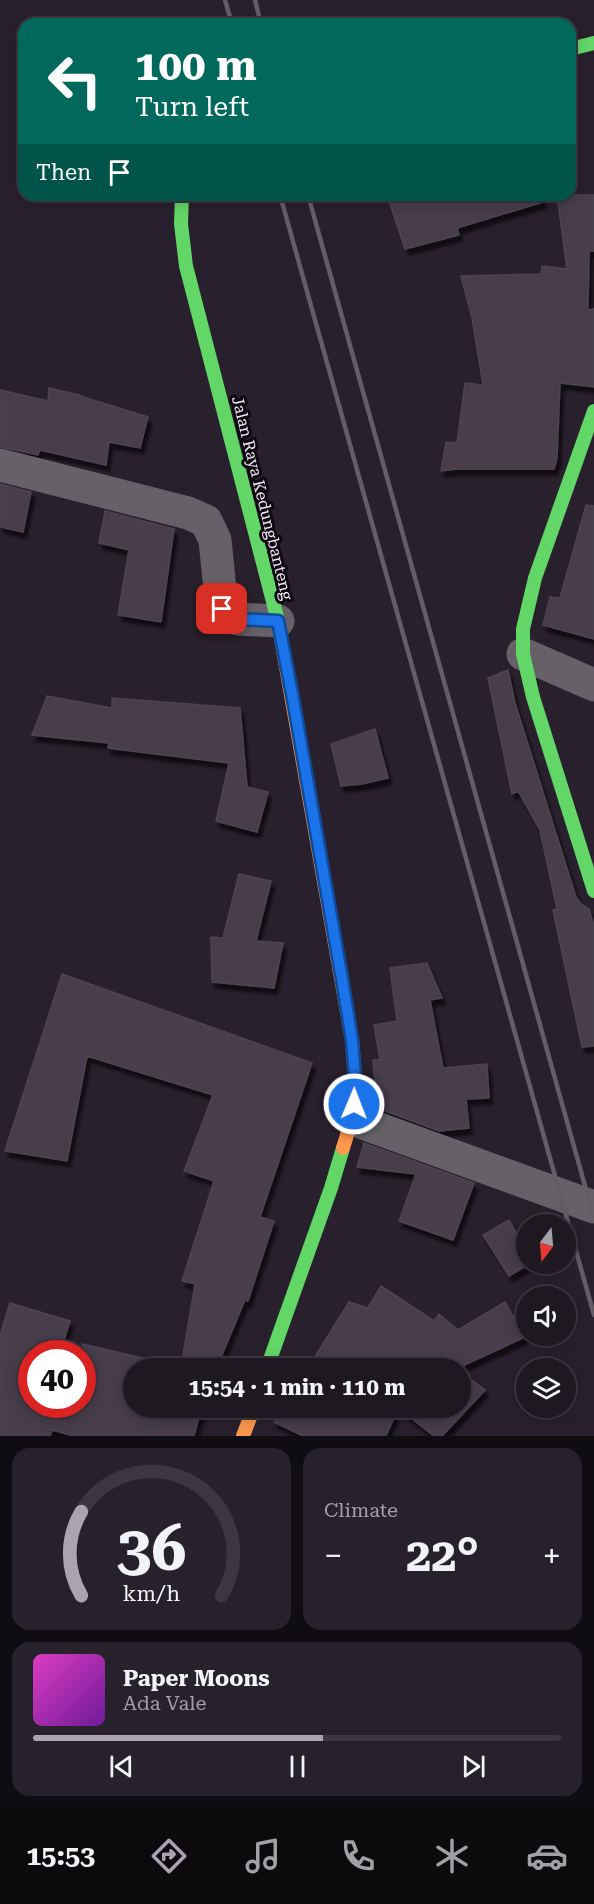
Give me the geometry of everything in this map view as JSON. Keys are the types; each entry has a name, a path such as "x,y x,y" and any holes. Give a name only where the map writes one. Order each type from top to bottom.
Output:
{"street":[{"path":"576,48 594,43"},
{"name":"Jalan Raya Kedungbanteng","path":"182,201 181,224 186,266 278,621 350,1029 356,1090 352,1119 331,1188 271,1358"},
{"path":"594,411 535,578 523,629 523,654 533,697 594,891"},
{"path":"0,465 188,513 207,521 215,540 222,609 237,619 278,621"},
{"path":"523,654 594,685"},
{"path":"352,1119 594,1206"},
{"path":"243,1436 250,1418"}],"building":[{"path":"576,195 594,195 594,251 589,251 588,310 594,309 594,387 560,383 557,459 554,469 441,471 446,442 457,443 465,383 483,385 472,318 461,276 541,274 542,266 567,269 558,201 576,201"},
{"path":"389,201 543,201 457,228 459,235 405,249"},
{"path":"49,388 80,395 148,417 140,448 109,442 106,465 40,450 38,455 0,447 0,390 48,401"},
{"path":"0,484 31,492 23,532 0,527"},
{"path":"586,505 594,506 594,639 543,625 550,597 560,598"},
{"path":"105,511 174,529 161,622 118,615 129,550 99,543"},
{"path":"508,670 515,703 576,897 589,909 594,926 594,1046 582,1047 553,910 557,909 540,830 518,791 512,794 488,678"},
{"path":"47,696 112,708 112,698 240,708 247,787 268,792 257,832 216,821 229,763 108,748 109,743 32,735"},
{"path":"375,729 388,778 341,786 331,744"},
{"path":"239,874 271,881 256,941 283,943 274,988 212,982 211,937 223,938"},
{"path":"427,963 442,998 430,1000 443,1068 487,1064 489,1098 466,1099 469,1128 439,1131 377,1108 373,1060 380,1060 374,1025 397,1021 390,968"},
{"path":"62,974 312,1063 260,1217 274,1221 248,1301 245,1300 221,1358 183,1358 195,1284 182,1281 214,1181 184,1171 213,1095 87,1056 67,1161 5,1151"},
{"path":"364,1143 474,1183 453,1240 399,1221 416,1174 357,1167"},
{"path":"509,1220 516,1232 516,1272 509,1276 483,1235"},
{"path":"381,1286 434,1321 439,1314 458,1330 505,1302 516,1321 516,1341 471,1362 471,1358 314,1358 349,1302 368,1308"},
{"path":"10,1303 70,1321 64,1340 18,1340 18,1418 96,1418 96,1347 142,1358 123,1358 123,1418 199,1418 194,1436 74,1436 52,1430 50,1436 0,1436 0,1335"},
{"path":"471,1379 485,1390 471,1405"},
{"path":"277,1418 394,1418 386,1436 303,1436 274,1422"},
{"path":"411,1418 459,1418 442,1436 434,1436"}],"railway":[{"path":"225,0 230,18"},
{"path":"255,0 260,18"},
{"path":"282,201 594,1315"},
{"path":"310,201 594,1218"}],"traffic: fast":[{"path":"576,48 594,43"},
{"path":"182,201 181,224 186,266 282,644"},
{"path":"594,411 535,578 523,629 523,654 533,697 594,891"},
{"path":"271,1358 343,1148"}],"traffic: slow":[{"path":"282,644 352,1040 356,1090 352,1119 343,1148"},
{"path":"243,1436 250,1418"}],"route":[{"path":"222,609 237,619 278,621 352,1040 356,1090 354,1104"}]}
